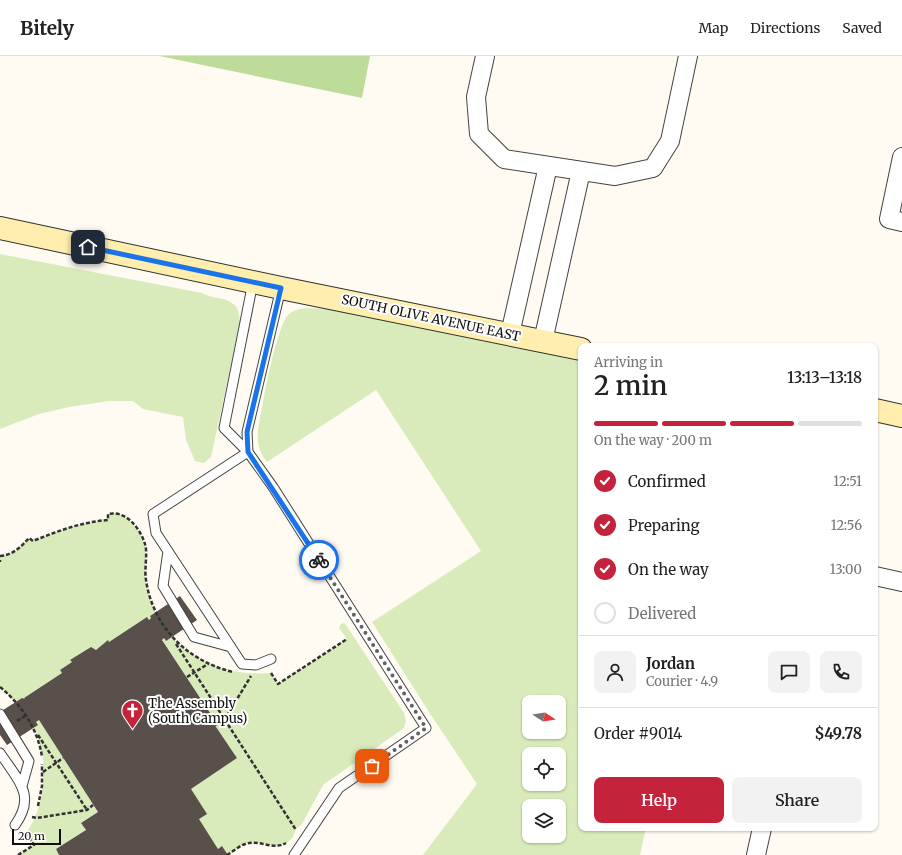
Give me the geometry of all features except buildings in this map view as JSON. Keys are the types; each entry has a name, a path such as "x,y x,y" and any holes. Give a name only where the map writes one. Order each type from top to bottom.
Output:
{"street":[{"path":"484,56 476,97 479,134 504,159 615,176 653,168 670,141 688,56"},
{"path":"902,157 889,219 902,222"},
{"path":"510,334 548,166"},
{"path":"542,341 581,171"},
{"path":"0,228 253,282"},
{"name":"SOUTH OLIVE AVENUE EAST","path":"253,282 578,348"},
{"path":"878,411 902,416"},
{"path":"878,577 902,582"},
{"path":"756,855 761,831"}],"lane":[{"path":"253,282 224,428 248,452 277,493 426,728 339,788 294,855"},
{"path":"248,452 247,432 281,288"},
{"path":"248,452 153,514 156,533 242,664 252,669 271,659"},
{"path":"168,551 163,586 194,637 231,647"},
{"path":"0,714 29,761 22,786"},
{"path":"0,753 22,786 26,799 23,814 15,825"}],"path":[{"path":"0,556 10,554 23,546 29,538 33,541 71,526 108,520 108,514 122,515 131,521 145,544 145,577 151,602 194,672 296,829 294,833"},
{"path":"265,673 271,673 278,684 347,639"},
{"path":"174,640 199,659 209,664 235,672"},
{"path":"186,677 209,664"},
{"path":"245,674 252,669"},
{"path":"215,725 225,719 252,669"},
{"path":"34,729 87,810"},
{"path":"43,772 63,758"},
{"path":"23,814 37,818 87,810 93,805"},
{"path":"227,855 246,843 252,842 277,846 290,840"}],"green space":[{"path":"159,56 370,56 362,98"},
{"path":"0,254 202,293 227,300 232,303 236,307 239,314 240,323 211,457 204,463 195,461 186,440 183,417 143,409 133,401 109,401 69,407 39,414 0,429"},
{"path":"306,308 356,310 578,355 578,831 645,831 640,855 423,855 477,784 372,622 481,551 376,390 267,462 259,447 258,440 258,431 266,388 274,351 284,322 291,312"},
{"path":"117,513 131,522 142,537 145,552 145,579 155,612 150,616 151,618 149,620 147,617 109,642 108,640 96,650 91,647 71,660 72,662 60,670 62,673 24,698 24,700 22,698 16,702 0,687 0,556 13,552 29,538 33,541 61,530 108,520 108,514"},
{"path":"344,623 404,713 406,721 404,728 323,785 302,824 296,829 293,837 287,843 277,846 252,842 246,843 228,855 222,846 218,849 199,819 191,789 237,758 210,718 212,716 162,640 164,638 166,640 172,637 178,644 200,659 219,667 239,672 271,673 278,684 347,639 339,628 341,624"},
{"path":"39,720 98,812 81,823 86,830 56,849 59,855 18,855 34,845 26,833 33,822 38,809 43,781 44,767 42,753 33,728 38,725 36,722"}],"way so far":[{"path":"319,560 426,728 372,766"}],"place":[{"name":"The Assembly (South Campus)","path":"132,730"}],"route":[{"path":"88,247 281,288 247,432 248,452 265,475 319,560"}]}
